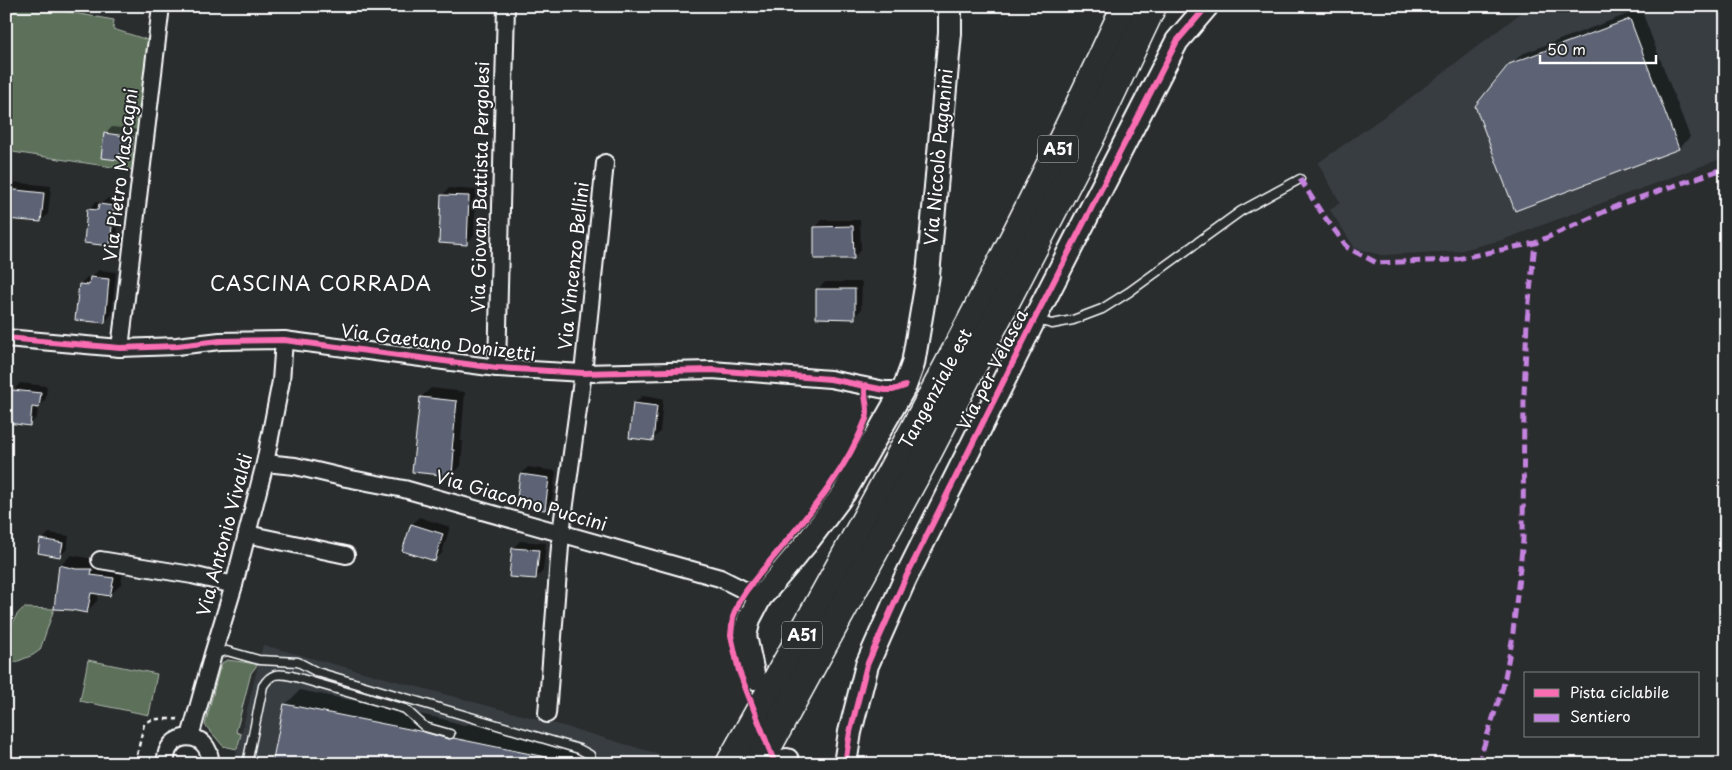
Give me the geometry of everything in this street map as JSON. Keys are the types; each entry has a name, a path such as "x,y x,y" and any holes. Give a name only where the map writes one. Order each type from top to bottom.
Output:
{"highway":[{"name":"Tangenziale est","path":"730,764 874,507 968,329 1066,133 1126,6"},
{"name":"Tangenziale est","path":"758,764 922,465 1088,142 1152,6"}],"street":[{"name":"Via Pietro Mascagni","path":"120,348 161,6"},
{"name":"Via Giovan Battista Pergolesi","path":"497,368 506,6"},
{"name":"Via Niccolò Paganini","path":"754,678 745,636 749,619 760,598 808,541 844,493 870,448 913,364 928,275 950,32 950,6"},
{"name":"Via per Velasca","path":"845,764 850,732 866,666 905,579 1034,320 1177,41 1207,6"},
{"name":"Via Vincenzo Bellini","path":"547,714 561,532 583,373 605,163"},
{"name":"Via Gaetano Donizetti","path":"6,338 120,348 177,346 220,341 284,340 497,368 583,373 712,370 830,379 886,386 898,392"},
{"name":"Via Antonio Vivaldi","path":"190,737 212,654 234,585 265,462 281,381 284,340"},
{"name":"Via Giacomo Puccini","path":"265,462 294,466 404,489 561,532 720,578 760,598"},
{"path":"246,534 346,555"},
{"path":"100,560 192,575 234,585"},
{"path":"166,764 166,755 172,744 190,737 204,743 208,749 210,764"}],"lane":[{"path":"1034,320 1052,324 1073,320 1102,308 1130,292 1241,211 1300,179"},
{"path":"212,654 227,651 259,660 298,662 317,672 579,749 590,755 592,764"},
{"path":"247,764 263,686 268,678 279,673 405,709 425,727 450,734"}],"path":[{"path":"135,764 144,724 148,720 183,717"}],"shaded area":[{"path":"1530,6 1726,6 1726,157 1502,240 1458,251 1381,255 1355,248 1330,210 1340,202 1318,163 1409,99"},
{"path":"263,645 570,728 679,760 677,764 234,764"}],"green space":[{"path":"6,6 45,6 57,10 114,20 113,29 154,42 139,171 6,151"},
{"path":"24,608 54,609 40,650 11,664 10,641 12,626 18,613"},
{"path":"88,660 157,674 149,715 80,701"},
{"path":"227,660 258,664 251,673 236,732 241,734 237,749 223,746 205,725 219,671 222,663"}],"building":[{"path":"1630,19 1679,149 1515,211 1475,106 1509,64"},
{"path":"104,133 133,137 131,155 119,154 119,160 101,158"},
{"path":"6,189 44,193 41,222 6,219"},
{"path":"441,195 469,196 467,245 439,243"},
{"path":"99,204 114,206 110,246 84,243 87,209 98,210"},
{"path":"853,226 854,259 814,259 814,227"},
{"path":"90,277 109,279 105,323 75,320 79,284 89,285"},
{"path":"816,289 855,289 855,319 816,318"},
{"path":"12,390 41,393 39,408 32,407 30,426 8,423"},
{"path":"420,397 457,401 452,450 454,450 452,476 412,472"},
{"path":"633,403 657,406 653,441 629,438"},
{"path":"520,474 549,478 545,510 516,506"},
{"path":"411,524 443,534 435,561 402,551"},
{"path":"40,539 63,543 60,557 38,553"},
{"path":"512,548 539,550 536,579 509,577"},
{"path":"59,565 76,569 92,569 91,575 114,578 110,596 91,593 87,613 54,609"},
{"path":"284,704 424,732 448,739 453,738 550,758 549,764 272,764"}],"marked path":[{"path":"1300,179 1321,212 1348,248 1377,263 1452,260 1535,243 1621,204 1726,168"},
{"path":"1478,764 1503,687 1512,641 1523,540 1524,395 1527,321 1535,243"}],"cycle path":[{"path":"845,764 850,732 867,665 905,579 1034,320 1177,41 1207,6"},
{"path":"6,338 120,348 177,346 220,341 284,340 497,368 583,373 712,370 830,379 885,390 893,390 905,386"},
{"path":"775,764 739,671 731,635 733,617 746,591 812,509 843,466 866,419 866,385"}],"district":[{"name":"CASCINA CORRADA","path":"321,284"}]}
